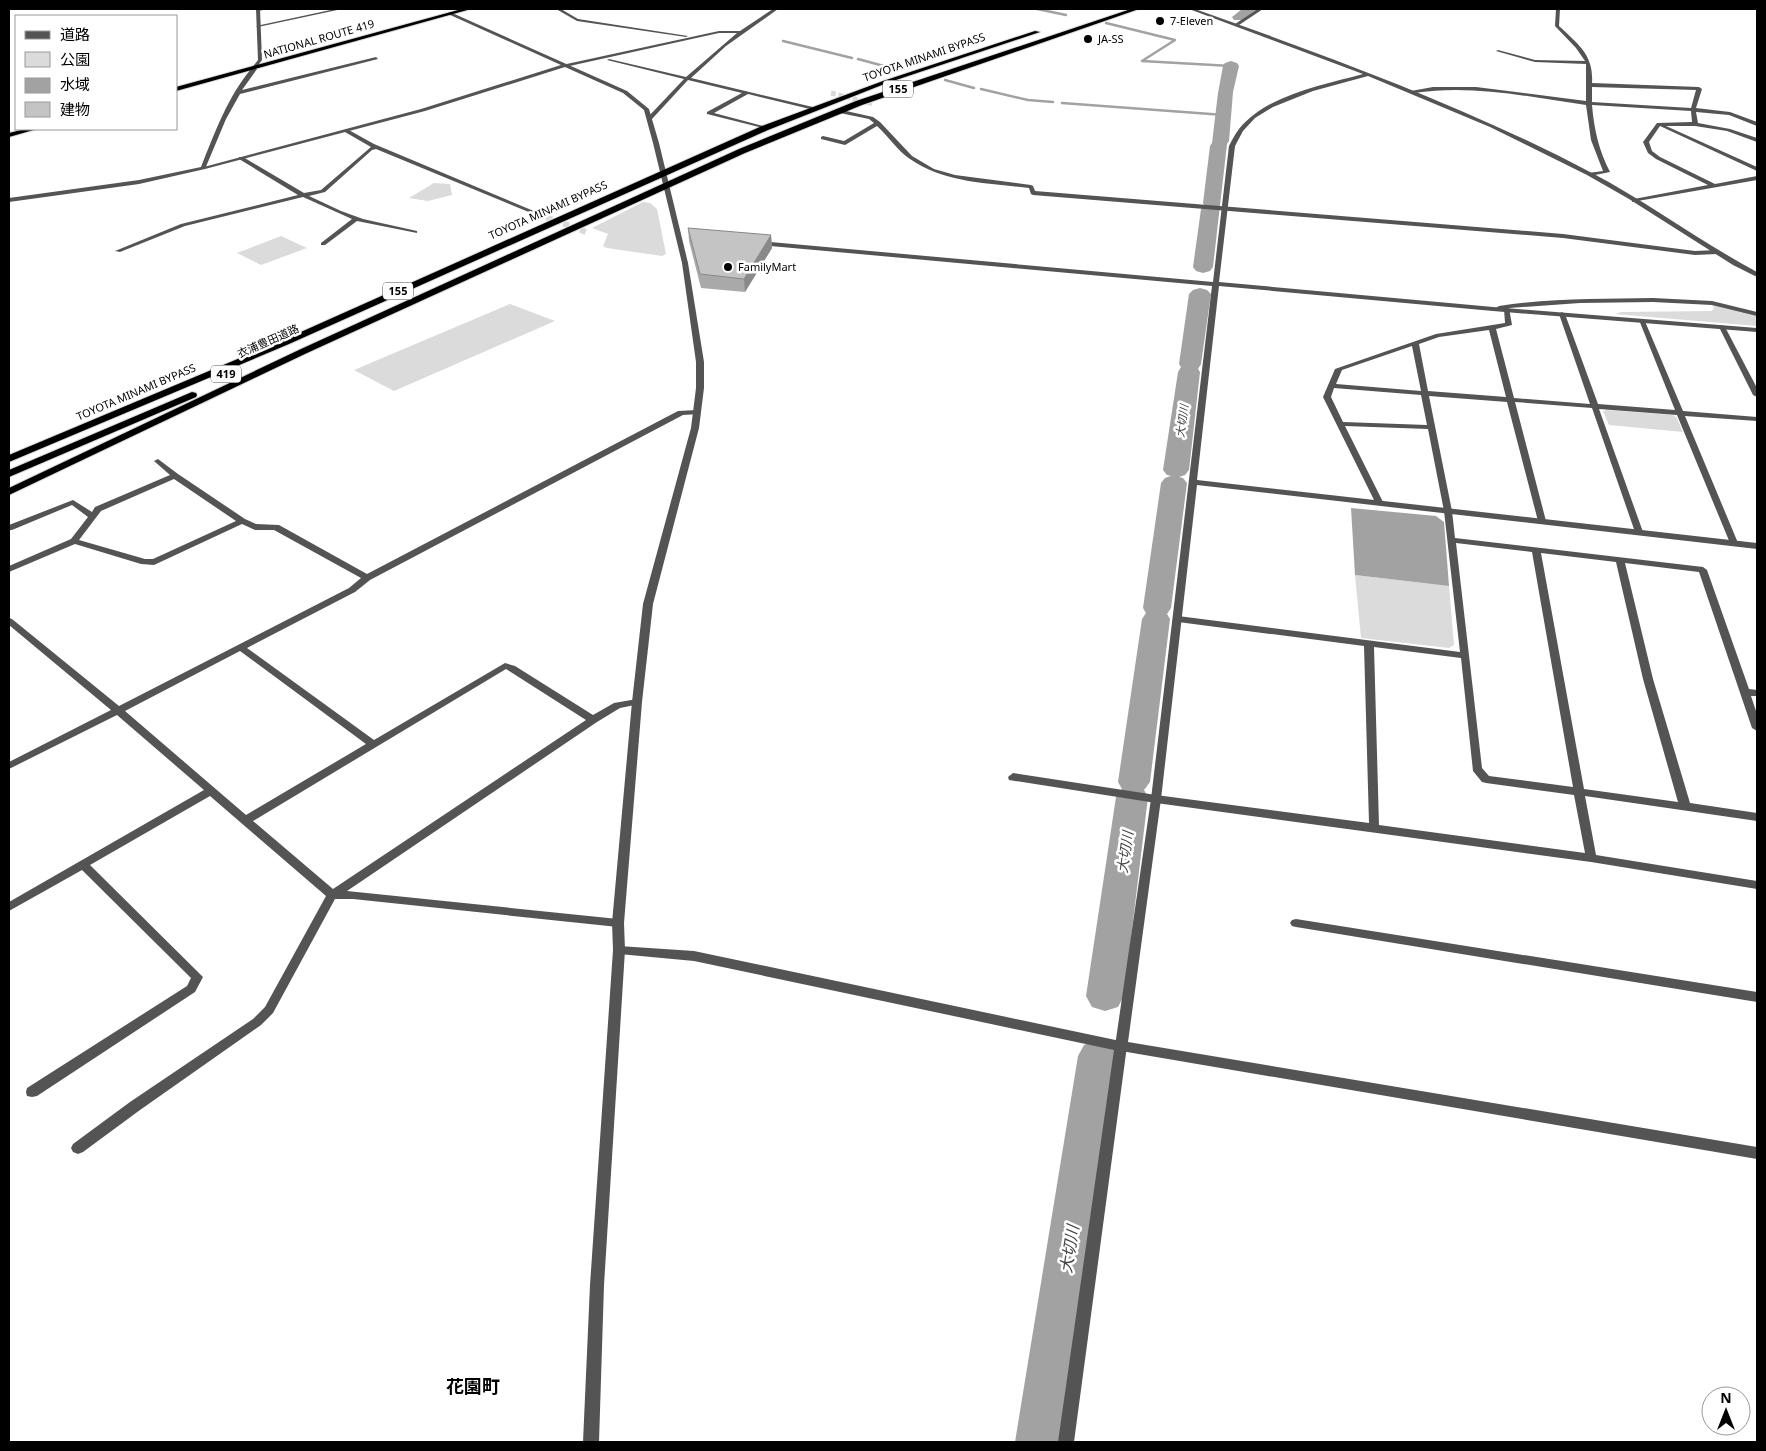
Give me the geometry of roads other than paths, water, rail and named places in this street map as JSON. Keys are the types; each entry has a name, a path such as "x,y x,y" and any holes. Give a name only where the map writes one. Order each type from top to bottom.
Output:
{"highway":[{"name":"NATIONAL ROUTE 419","path":"178,88 468,9"},
{"path":"1062,25 1086,21 1122,9"},
{"name":"TOYOTA MINAMI BYPASS","path":"9,492 354,327 801,126 837,111 1136,9"},
{"name":"TOYOTA MINAMI BYPASS","path":"9,459 286,342 666,169 814,108 1045,29"},
{"path":"666,169 691,166 751,140 801,126"},
{"path":"9,135 29,130"},
{"path":"511,241 573,221 642,190 666,188"},
{"name":"衣浦豊田道路","path":"9,474 318,332 371,303"},
{"name":"衣浦豊田道路","path":"9,468 354,327"}],"street":[{"path":"203,168 223,120 237,93 260,60 258,9 266,9"},
{"path":"258,26 340,9"},
{"path":"558,9 578,20 647,32 694,37"},
{"path":"650,118 672,93 739,32 776,9"},
{"path":"1190,9 1237,24 1414,91 1494,127 1590,174 1757,275"},
{"path":"1237,24 1260,9"},
{"path":"1558,9 1558,26 1584,55 1588,64 1591,85 1588,103 1601,162 1607,172 1590,174"},
{"path":"450,13 633,96 644,106 650,118 666,169 666,188 683,236 700,362 700,388 695,428 648,604 637,702 618,923 619,950 597,1284 591,1442"},
{"path":"9,200 130,184 203,168 423,110 566,65 720,32 739,32"},
{"path":"1498,51 1535,61 1588,64"},
{"path":"237,93 376,58"},
{"path":"609,60 814,108"},
{"path":"1066,1442 1156,799 1232,146 1236,134 1258,112 1298,94 1369,74"},
{"path":"1591,85 1699,89 1693,109 1695,124"},
{"path":"1414,91 1427,88 1463,88 1588,103 1693,109 1730,114 1757,124"},
{"path":"746,93 709,113 765,128"},
{"path":"837,111 871,118 910,157 932,170 943,174 1031,187 1033,193 1563,236 1695,254 1717,252"},
{"path":"823,138 845,143 878,123"},
{"path":"1659,124 1757,169"},
{"path":"1714,186 1658,158 1650,152 1646,142 1654,129 1659,124 1695,124 1728,130 1757,140"},
{"path":"347,131 375,147 538,214"},
{"path":"118,251 180,226 219,214 323,191 370,149 375,147"},
{"path":"242,158 303,196 356,219 415,232"},
{"path":"1634,201 1757,178"},
{"path":"323,244 356,219"},
{"path":"753,242 1493,309 1757,330"},
{"path":"1493,309 1525,304 1580,301 1662,300 1712,303 1757,314"},
{"path":"1379,502 1327,397 1339,369 1438,335 1509,325 1507,310"},
{"path":"1562,314 1639,532"},
{"path":"1642,320 1734,543"},
{"path":"1722,327 1757,396"},
{"path":"1492,328 1542,521"},
{"path":"1415,343 1448,511 1477,769 1486,779 1757,817"},
{"path":"1333,386 1757,419"},
{"path":"9,766 352,590 367,578 681,413 697,412"},
{"path":"1341,424 1432,427"},
{"path":"158,462 175,476 242,521 255,527 276,527 367,578"},
{"path":"9,569 74,542 98,509 175,476"},
{"path":"1194,482 1757,546"},
{"path":"9,528 73,502 92,516"},
{"path":"74,542 144,562 154,562 242,521"},
{"path":"1452,540 1703,570 1757,728"},
{"path":"1536,551 1591,858"},
{"path":"1620,561 1648,679 1685,806"},
{"path":"1178,619 1465,656"},
{"path":"9,621 118,710 332,894 618,923"},
{"path":"1369,644 1374,828"},
{"path":"240,647 373,744"},
{"path":"246,820 505,666 512,668 593,720"},
{"path":"1745,692 1757,693"},
{"path":"78,1148 135,1106 257,1022 269,1010 332,894 593,720 617,705 637,702"},
{"path":"1013,777 1156,799 1591,858 1757,885"},
{"path":"9,907 210,790"},
{"path":"32,1092 191,989 197,977 82,864"},
{"path":"1296,923 1757,997"},
{"path":"619,950 694,956 1121,1046 1757,1153"}],"water":[{"path":"1351,508 1436,516 1444,522 1449,586 1355,575"}],"waterway":[{"path":"1037,9 1066,15"},
{"name":"大切川","path":"1239,17 1252,9"},
{"path":"1106,23 1175,40 1142,61 1231,66"},
{"path":"783,41 852,58"},
{"path":"858,59 895,69"},
{"name":"大切川","path":"1227,89 1231,66"},
{"path":"945,80 974,88"},
{"path":"981,89 1028,100 1053,102"},
{"name":"大切川","path":"1220,141 1226,93"},
{"path":"1062,103 1224,115"},
{"name":"大切川","path":"1212,203 1219,146"},
{"name":"大切川","path":"1203,267 1211,209"},
{"name":"大切川","path":"1190,364 1200,294"},
{"name":"大切川","path":"1176,470 1189,372"},
{"name":"大切川","path":"1157,608 1174,483"},
{"name":"大切川","path":"1134,782 1156,619"},
{"name":"大切川","path":"1105,996 1132,797"},
{"name":"大切川","path":"1039,1442 1098,1056"}],"tunnel":[{"path":"831,93 874,104"},
{"path":"538,214 586,232"}],"place":[{"name":"7-Eleven","path":"1160,21"},
{"name":"JA-SS","path":"1088,39"},
{"name":"FamilyMart","path":"728,267"}],"district":[{"name":"花園町","path":"473,1387"}]}
